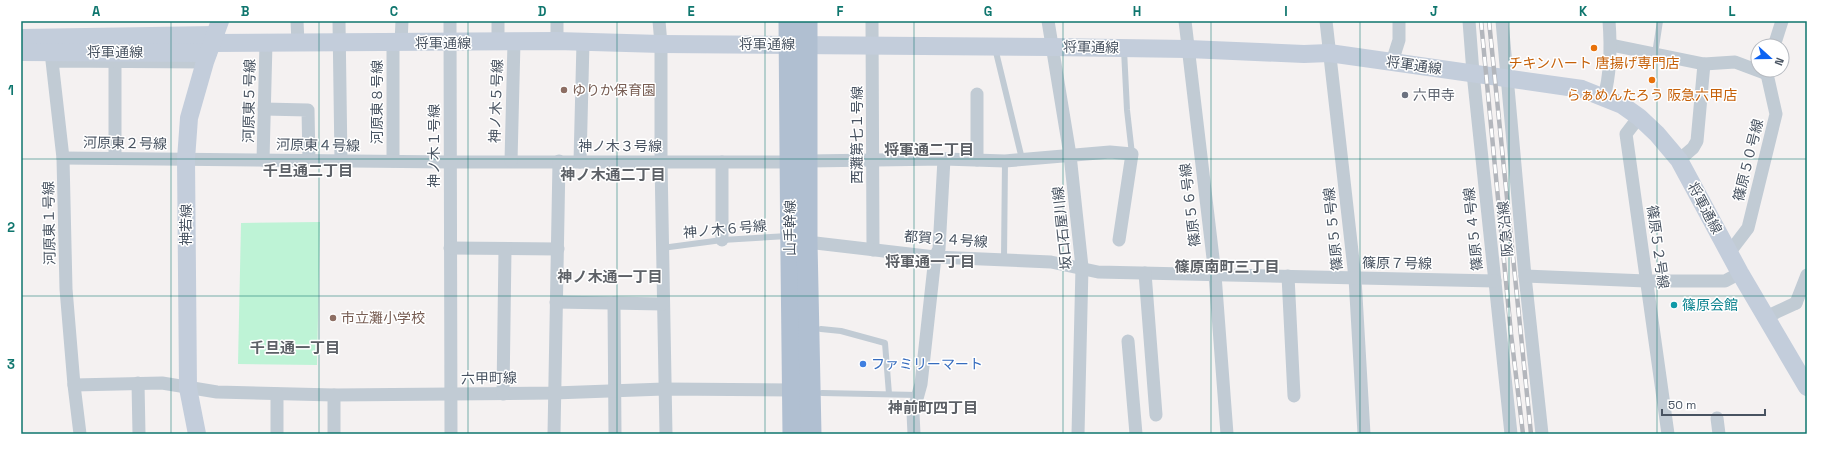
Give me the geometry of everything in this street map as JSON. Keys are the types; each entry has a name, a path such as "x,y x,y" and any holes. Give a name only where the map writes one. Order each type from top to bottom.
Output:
{"main road":[{"name":"山手幹線","path":"789,21 799,44"},
{"name":"山手幹線","path":"793,434 792,390 798,239 799,44 807,21"},
{"name":"山手幹線","path":"798,239 811,434"}],"street":[{"path":"297,21 298,43"},
{"path":"339,21 338,43 341,161"},
{"name":"河原東８号線","path":"393,161 397,43 402,21"},
{"name":"神ノ木１号線","path":"450,21 451,434"},
{"name":"神ノ木５号線","path":"498,21 506,42 510,162"},
{"path":"557,21 557,42"},
{"path":"659,21 661,44 662,248 666,434"},
{"name":"西灘第七１号線","path":"872,21 874,160 873,250"},
{"name":"坂口石屋川線","path":"1048,21 1051,47 1070,155 1082,267 1078,434"},
{"name":"篠原５６号線","path":"1185,21 1215,275 1227,434"},
{"name":"篠原５５号線","path":"1326,21 1354,278 1364,434"},
{"path":"1392,62 1399,40 1399,21"},
{"name":"篠原５４号線","path":"1469,21 1473,73 1511,434"},
{"name":"阪急沿線","path":"1502,21 1525,276 1542,434"},
{"path":"1604,98 1609,80 1611,45 1609,21"},
{"path":"1777,38 1782,21"},
{"path":"21,38 212,43"},
{"name":"将軍通線","path":"21,52 212,43 506,42 1188,49 1304,54 1329,53 1582,89 1622,105 1639,117 1657,134 1679,160 1740,273 1807,387"},
{"path":"580,162 583,42"},
{"path":"115,158 116,62 212,43"},
{"name":"神若線","path":"197,434 188,388 186,160 189,118 212,43"},
{"name":"河原東５号線","path":"263,160 266,44"},
{"path":"1611,45 1704,64 1735,62 1750,67"},
{"name":"河原東１号線","path":"80,434 74,385 66,289 63,158 52,61 116,62"},
{"path":"1679,160 1693,148 1696,141 1704,64"},
{"name":"篠原５０号線","path":"1729,252 1748,228 1776,114 1769,78"},
{"path":"977,94 977,160"},
{"path":"264,109 308,110 309,161"},
{"name":"篠原５２号線","path":"1639,117 1626,134 1668,434"},
{"name":"神ノ木３号線","path":"450,162 799,162 944,159 1005,161 1110,152 1132,154"},
{"path":"1119,240 1132,154"},
{"name":"河原東２号線","path":"63,158 186,160"},
{"path":"914,434 913,413 921,384 935,257 939,249 944,159"},
{"name":"河原東４号線","path":"186,160 450,162"},
{"path":"554,434 559,161"},
{"path":"722,162 722,240"},
{"name":"都賀２４号線","path":"798,239 935,257 1051,262 1082,267"},
{"path":"450,248 558,249"},
{"path":"503,394 505,249"},
{"name":"篠原７号線","path":"1082,267 1098,272 1495,281"},
{"path":"1145,273 1156,415"},
{"path":"1525,276 1646,281 1725,281 1740,273"},
{"path":"1766,317 1802,305 1807,275"},
{"path":"1288,276 1294,396"},
{"path":"556,302 663,304"},
{"path":"614,303 615,434"},
{"path":"1128,341 1136,434"},
{"path":"138,383 139,434"},
{"name":"六甲町線","path":"74,385 162,383 217,392 334,395 503,394 664,389 792,390"},
{"path":"277,394 277,434"},
{"path":"334,395 334,434"},
{"path":"1717,418 1719,434"}],"lane":[{"path":"1655,54 1660,21"},
{"path":"994,46 1022,159"},
{"path":"1124,48 1127,110 1132,154"},
{"path":"1004,259 1005,161"},
{"name":"神ノ木６号線","path":"662,248 722,240 798,239"},
{"path":"822,329 841,331 885,343 889,394"},
{"path":"822,393 918,395"}],"green space":[{"path":"320,222 317,365 238,364 241,223"}],"railway":[{"path":"1481,21 1511,334 1523,434"},
{"path":"1489,21 1531,434"}],"place":[{"name":"チキンハート 唐揚げ専門店","path":"1594,48"},
{"name":"らぁめんたろう 阪急六甲店","path":"1652,80"},
{"name":"ゆりか保育園","path":"564,90"},
{"name":"六甲寺","path":"1405,95"},
{"name":"篠原会館","path":"1674,305"},
{"name":"市立灘小学校","path":"333,318"},
{"name":"ファミリーマート","path":"863,364"}],"district":[{"name":"将軍通二丁目","path":"929,149"},
{"name":"千旦通二丁目","path":"308,170"},
{"name":"神ノ木通二丁目","path":"613,174"},
{"name":"将軍通一丁目","path":"930,261"},
{"name":"篠原南町三丁目","path":"1227,266"},
{"name":"神ノ木通一丁目","path":"610,276"},
{"name":"千旦通一丁目","path":"295,347"},
{"name":"神前町四丁目","path":"933,407"}]}
